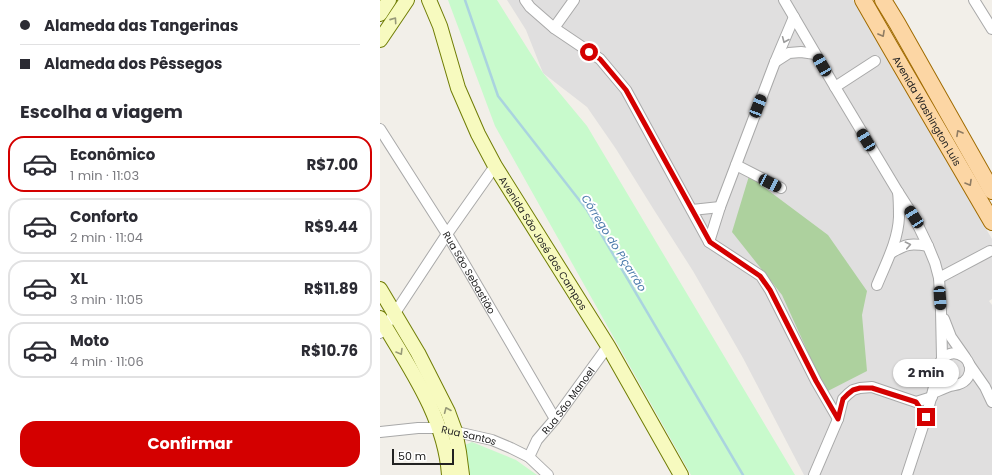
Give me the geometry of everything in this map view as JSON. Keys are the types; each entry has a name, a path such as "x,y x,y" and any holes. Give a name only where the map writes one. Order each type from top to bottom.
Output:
{"main road":[{"path":"380,14 390,0"},
{"path":"380,40 408,0"},
{"name":"Avenida São José dos Campos","path":"429,0 440,26 458,88 478,134 495,166 608,346 681,475"},
{"name":"Avenida Washington Luis","path":"863,0 992,222"},
{"name":"Avenida Washington Luis","path":"883,0 992,191"},
{"path":"380,288 418,353 448,412 460,452 462,475"},
{"path":"382,326 420,386 432,410 448,460 449,475"}],"street":[{"path":"525,0 530,7 554,28 600,59 626,90 710,242 760,276 770,290 816,381 838,419"},
{"path":"554,28 574,0"},
{"path":"784,0 834,87 914,217 935,263 939,278 942,358 938,367 926,417 907,475"},
{"path":"974,0 992,28"},
{"path":"710,242 720,207 775,62 794,17"},
{"path":"775,62 789,53 801,52 815,54"},
{"path":"834,87 875,61"},
{"name":"Rua São Sebastião","path":"380,129 447,234 555,419"},
{"path":"736,165 781,188"},
{"path":"382,326 395,313 447,234 495,166"},
{"path":"877,285 891,253 897,232 899,217 898,192"},
{"path":"692,210 720,207"},
{"path":"891,253 902,246 915,244 928,246"},
{"path":"939,278 990,251"},
{"path":"941,311 951,337 985,386 992,402"},
{"name":"Rua São Manoel","path":"528,457 537,440 555,419 608,346"},
{"path":"916,402 952,385 963,382 967,378 970,369 967,360 960,354 947,354 942,358"},
{"path":"938,372 943,381 952,385"},
{"path":"963,382 985,386"},
{"path":"814,475 838,419 843,399 853,390 860,388 872,388 916,402 926,417"},
{"name":"Rua Santos","path":"380,432 418,428 439,428 492,440 528,457 548,475"}],"shaded area":[{"path":"507,0 853,0 992,239 992,299 989,301 992,305 992,475 804,475 743,358 693,271 616,149 587,107 543,73 526,30"}],"green space":[{"path":"448,0 497,0 543,73 587,126 795,475 691,475 495,126"},
{"path":"749,176 828,235 867,291 862,315 867,371 826,392 782,295 732,232"},
{"path":"472,442 516,460 537,475 468,475 465,445"}],"waterway":[{"name":"Córrego do Piçarrão","path":"465,0 498,96 587,210 743,475"}],"route":[{"path":"589,52 600,59 626,90 710,242 760,276 770,290 816,381 838,419 843,399 853,390 860,388 872,388 916,402 926,417"}]}
